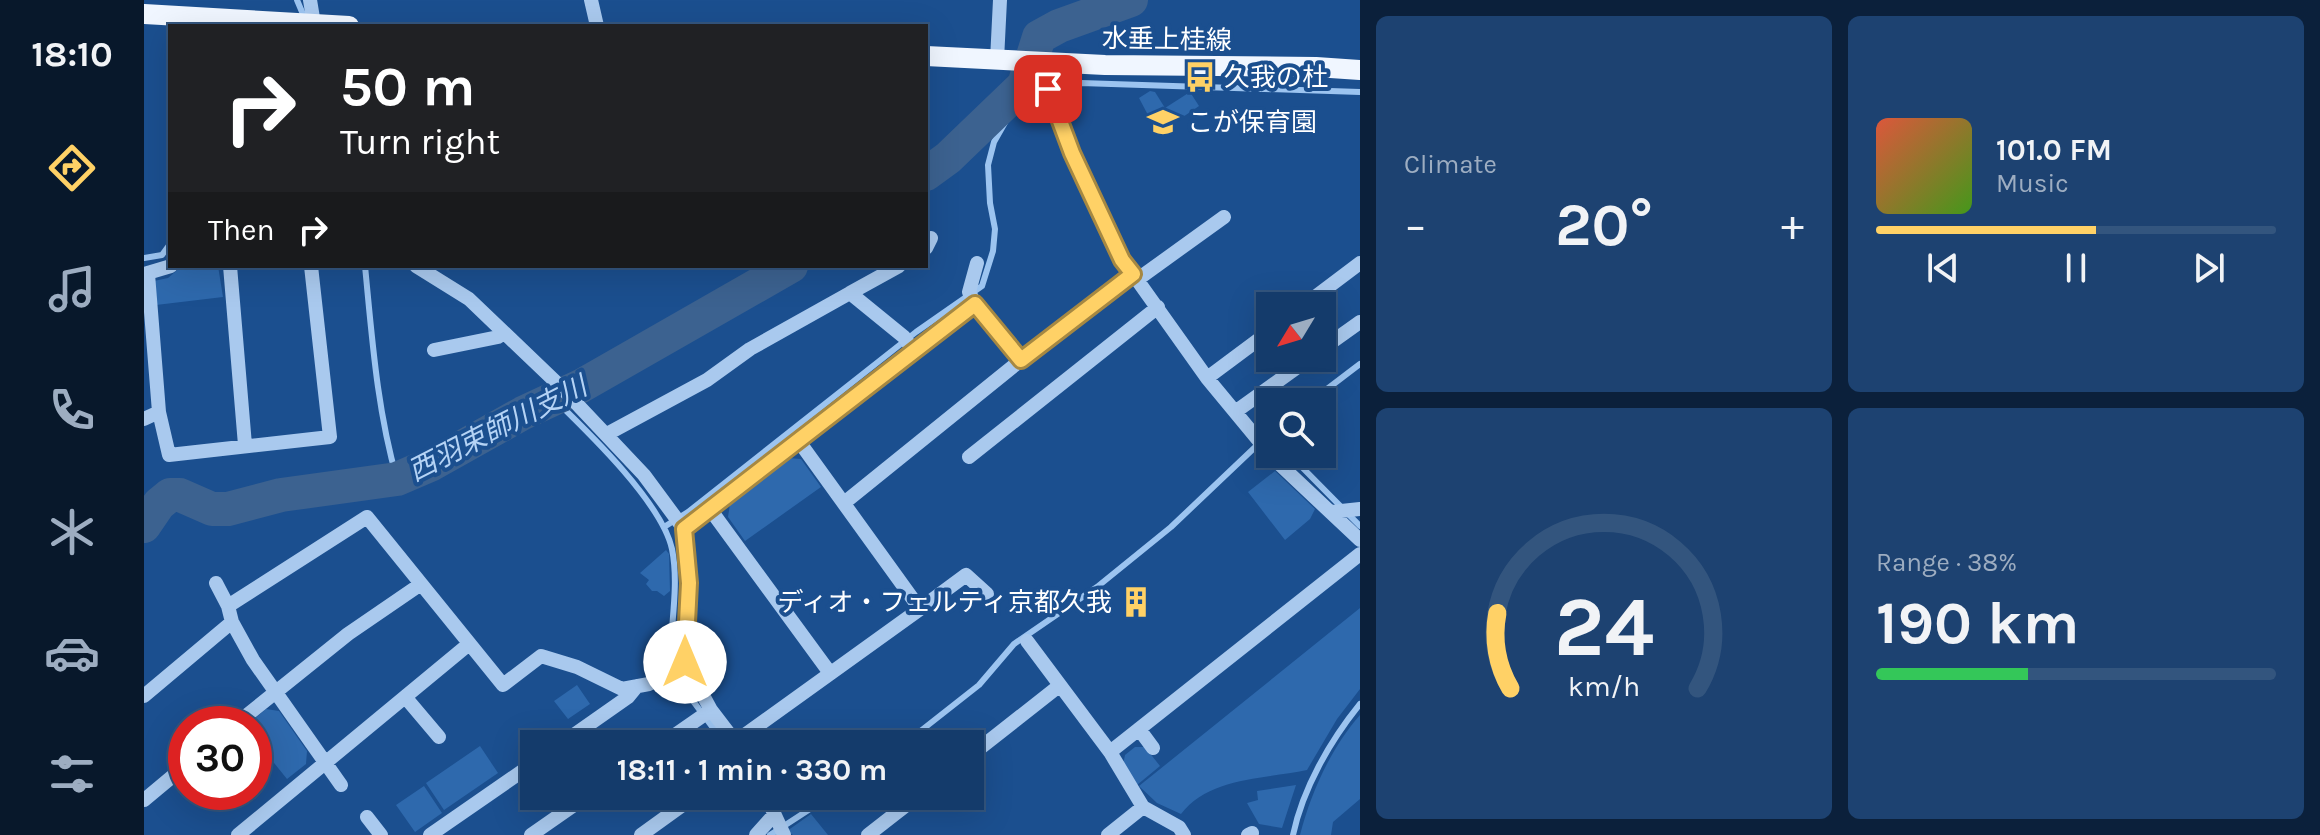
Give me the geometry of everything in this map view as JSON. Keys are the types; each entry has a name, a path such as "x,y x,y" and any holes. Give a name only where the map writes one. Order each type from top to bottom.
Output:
{"main road":[{"path":"144,14 308,24"},
{"name":"水垂上桂線","path":"928,56 997,60 1040,71 1316,67 1360,70"}],"street":[{"path":"308,24 310,0"},
{"path":"591,0 597,24"},
{"path":"997,60 1000,0"},
{"path":"1040,71 1072,153 1122,260 1207,378 1259,441 1345,510 1360,540"},
{"path":"844,503 1021,360 1135,276 1224,217"},
{"path":"977,263 972,298 1021,360"},
{"path":"1322,292 1360,263"},
{"path":"168,267 146,274 159,412 169,455 330,437 311,268"},
{"path":"230,268 245,445"},
{"path":"424,268 469,299 560,386 644,475 679,522 689,583 685,662 706,714 723,730"},
{"path":"607,434 707,380 750,349 895,268"},
{"path":"850,293 908,343"},
{"path":"679,522 710,509 798,440 908,343 972,298"},
{"path":"969,457 1158,307"},
{"path":"1336,339 1360,322"},
{"path":"434,350 498,337 504,333"},
{"path":"1207,378 1256,341"},
{"path":"1235,412 1291,372"},
{"path":"144,419 159,412"},
{"path":"798,440 920,609"},
{"path":"710,509 830,673"},
{"path":"228,606 367,517 503,685 541,656 577,667 622,689 649,684 685,662"},
{"path":"1110,752 1360,554"},
{"path":"753,730 966,575 987,594"},
{"path":"216,583 232,622 253,660 341,785"},
{"path":"258,706 348,634 421,584"},
{"path":"144,696 232,622"},
{"path":"1027,641 1110,752 1143,807 1179,827 1184,835"},
{"path":"238,835 469,644"},
{"path":"581,730 628,697 637,686"},
{"path":"984,745 1059,686"},
{"path":"406,698 439,737"},
{"path":"683,730 706,714"},
{"path":"1139,729 1153,748"},
{"path":"430,835 520,773"},
{"path":"144,800 168,780"},
{"path":"1108,835 1143,807"},
{"path":"531,835 567,810"},
{"path":"641,835 676,810"},
{"path":"868,835 900,810"},
{"path":"367,817 381,835"},
{"path":"756,835 779,827"}],"shaded area":[{"path":"1150,91 1155,92 1165,108 1190,92 1199,106 1158,134 1139,98"},
{"path":"180,268 218,268 223,297 156,305 154,281 168,278"},
{"path":"788,458 801,459 821,487 745,541 728,517 730,504"},
{"path":"1275,471 1315,509 1310,519 1285,540 1248,492"},
{"path":"666,550 669,554 670,591 664,596 652,591 646,584 649,580 640,573"},
{"path":"1360,608 1360,689 1337,719 1307,770 1222,786 1193,802 1181,814 1157,803 1139,786"},
{"path":"577,685 590,704 568,719 554,701"},
{"path":"272,710 279,711 307,751 306,764 287,779 272,760"},
{"path":"1360,715 1360,799 1333,822 1331,835 1300,835 1323,771"},
{"path":"480,746 498,773 444,810 426,783"},
{"path":"1135,747 1145,747 1160,766 1137,785 1123,765 1125,755"},
{"path":"1296,785 1282,828 1259,824 1247,803 1258,800 1257,791"},
{"path":"424,786 442,813 415,832 396,805"},
{"path":"811,814 828,835 793,835 787,831"}],"waterway":[{"path":"297,0 305,19"},
{"name":"西羽束師川支川","path":"928,173 948,158 1024,85 1039,37 1059,26 1131,0"},
{"path":"1024,85 1081,83 1360,92"},
{"path":"664,527 688,512 916,332 982,286 993,251 995,229 988,165 994,142 1015,105 1014,94"},
{"path":"144,258 162,255 168,247"},
{"path":"365,268 380,400 397,479"},
{"name":"西羽束師川支川","path":"144,526 159,504 170,495 180,495 212,509 228,509 281,495 397,479 432,464 523,413 581,386 788,268"},
{"path":"1328,388 1360,364"},
{"path":"554,399 622,469 665,531 672,549 675,584 671,642 663,649 667,656"},
{"path":"922,730 979,685 1014,644 1097,587 1171,527 1256,446"},
{"path":"1303,468 1360,526"},
{"path":"686,687 715,730"},
{"path":"1293,835 1303,800 1319,766 1360,704"},
{"path":"770,835 808,810"}],"place":[{"name":"久我の杜","path":"1200,77"},
{"name":"こが保育園","path":"1163,122"},
{"name":"ディオ・フェルティ京都久我","path":"1136,602"}],"route":[{"path":"685,662 689,583 684,529 975,304 1021,360 1133,274 1122,260 1072,153 1048,89"}]}
